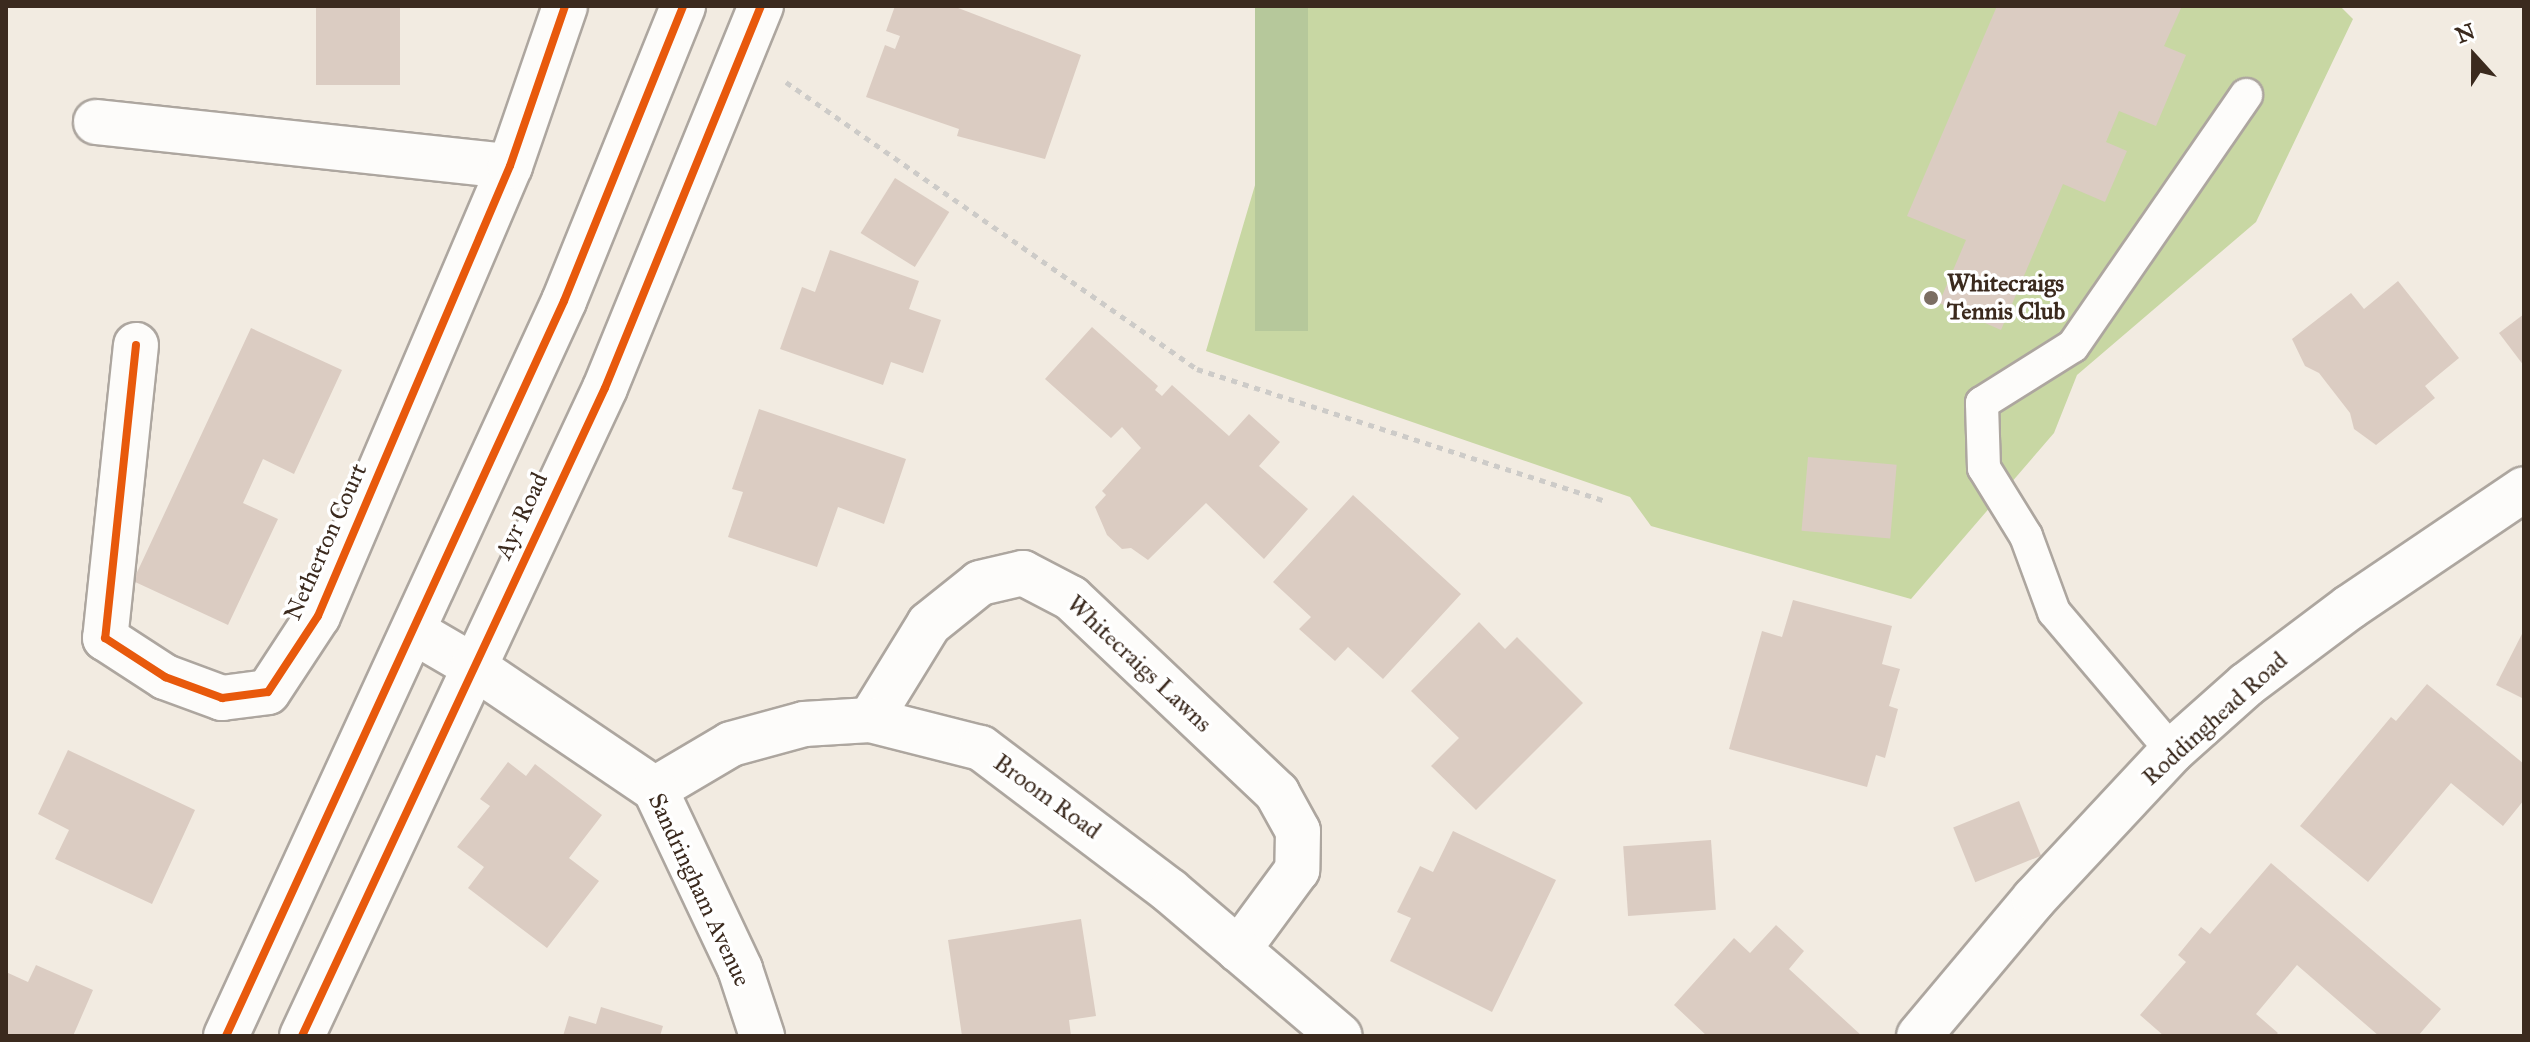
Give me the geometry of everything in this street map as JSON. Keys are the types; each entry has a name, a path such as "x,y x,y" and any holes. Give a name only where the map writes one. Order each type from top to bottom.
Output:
{"street":[{"name":"Netherton Court","path":"136,345 105,638 165,677 222,698 268,692 318,616 510,166 565,6"},
{"path":"226,1036 564,301 683,6"},
{"name":"Ayr Road","path":"302,1036 605,388 761,6"},
{"path":"96,122 510,166"},
{"name":"Roddinghead Road","path":"1919,1036 2034,899 2172,751 2246,685 2350,607 2524,489"},
{"name":"Whitecraigs Lawns","path":"870,720 929,624 980,583 1023,573 1071,598 1277,793 1298,831 1297,870 1238,950"},
{"name":"Sandringham Avenue","path":"413,631 473,666 655,789 740,969 762,1036"},
{"name":"Broom Road","path":"655,789 731,744 804,724 870,720 981,748 1070,812 1340,1036"}],"lane":[{"path":"2172,751 2054,612 2026,536 1984,468 1982,403 2073,346 2246,95"}],"path":[{"path":"743,52 1197,369 1605,501"}],"green space":[{"path":"1255,6 1308,6 1308,331 1255,331"},
{"path":"1308,6 2340,6 2353,19 2256,222 2077,375 2054,433 1911,599 1651,526 1630,497 1206,351"}],"building":[{"path":"316,6 400,6 400,85 316,85"},
{"path":"895,6 953,6 1081,55 1045,159 957,136 959,129 866,97 885,45 895,49 900,36 886,31"},
{"path":"1997,6 2182,6 2164,46 2186,55 2156,126 2119,111 2106,142 2127,151 2105,202 2063,184 2001,330 1939,303 1966,240 1907,216"},
{"path":"895,178 949,212 915,267 861,233"},
{"path":"830,250 919,281 909,309 941,320 923,373 891,362 883,385 780,349 802,287 815,292"},
{"path":"2398,281 2459,358 2425,386 2435,398 2376,445 2354,429 2350,413 2319,373 2305,366 2292,339 2351,293 2364,309"},
{"path":"2524,314 2524,366 2499,333"},
{"path":"1092,327 1158,386 1155,390 1162,396 1172,385 1229,436 1249,414 1280,442 1259,466 1308,509 1264,559 1206,503 1148,560 1131,548 1122,549 1107,535 1095,507 1106,495 1102,491 1141,448 1122,427 1111,438 1045,379"},
{"path":"251,328 342,370 294,474 263,459 243,503 278,519 228,625 133,581"},
{"path":"759,409 906,459 884,524 838,507 817,567 728,537 743,492 732,489"},
{"path":"1808,457 1897,465 1890,538 1802,531"},
{"path":"1353,495 1461,594 1383,679 1348,647 1335,661 1299,629 1311,617 1273,582"},
{"path":"1793,600 1892,626 1882,664 1900,669 1889,706 1898,709 1885,758 1876,755 1867,787 1729,749 1762,631 1782,637"},
{"path":"1479,622 1505,649 1517,637 1583,703 1476,810 1431,766 1459,738 1411,691"},
{"path":"2524,630 2524,699 2496,685"},
{"path":"2427,684 2524,764 2524,800 2503,826 2451,783 2368,882 2300,826 2391,717 2396,721"},
{"path":"68,750 195,810 152,904 55,859 69,830 38,814"},
{"path":"508,762 526,776 535,764 602,815 569,858 599,881 547,948 468,888 484,867 457,847 490,806 480,799"},
{"path":"2019,801 2041,856 1975,882 1953,828"},
{"path":"1453,831 1556,880 1492,1012 1390,961 1411,918 1397,912 1420,866 1433,872"},
{"path":"1711,840 1716,910 1628,916 1623,846"},
{"path":"2271,863 2441,1009 2418,1036 2379,1036 2297,965 2256,1014 2278,1033 2275,1036 2164,1036 2140,1015 2186,962 2178,955 2201,927 2210,934"},
{"path":"1081,919 1096,1016 1069,1020 1071,1036 962,1036 948,940"},
{"path":"1776,925 1804,951 1789,969 1862,1036 1707,1036 1674,1005 1734,938 1750,953"},
{"path":"36,965 93,990 73,1036 6,1036 6,972 28,982"},
{"path":"601,1007 663,1026 660,1036 563,1036 569,1016 596,1024"}],"cycle path":[{"path":"136,345 105,638 165,677 222,698 268,692 318,616 510,166 565,6"},
{"path":"226,1036 564,301 683,6"},
{"path":"302,1036 605,388 761,6"}],"place":[{"name":"Whitecraigs Tennis Club","path":"1931,298"}]}
